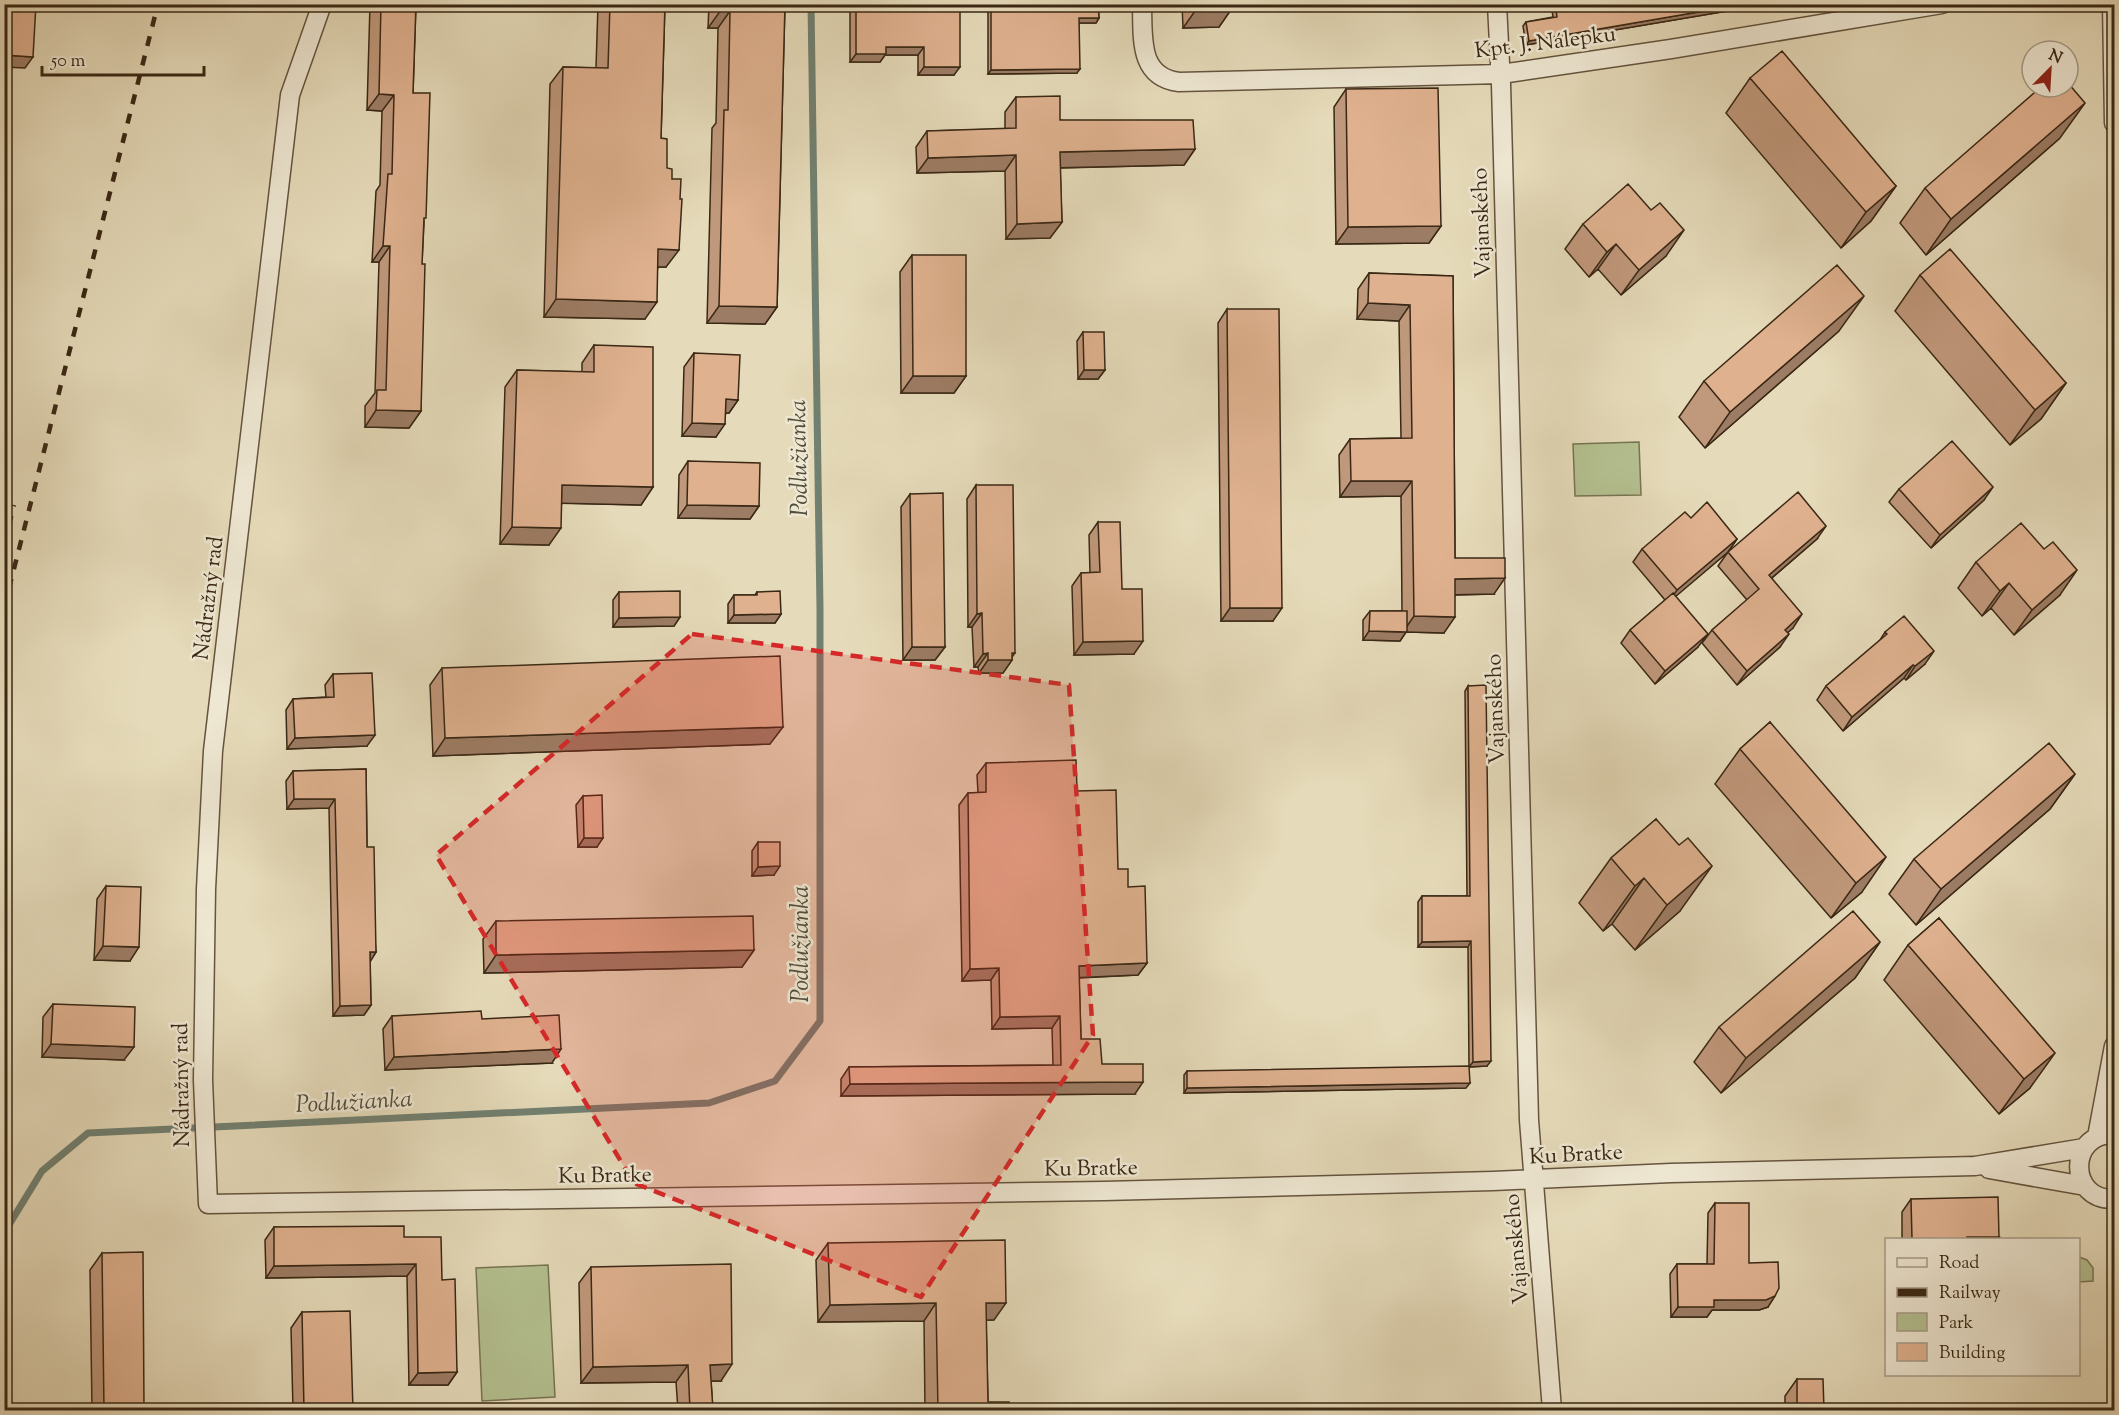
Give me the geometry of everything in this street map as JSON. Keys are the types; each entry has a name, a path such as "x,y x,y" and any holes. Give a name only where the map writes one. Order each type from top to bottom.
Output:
{"street":[{"name":"Nádražný rad","path":"208,1204 204,1150 206,889 213,751 290,95 322,4"},
{"name":"Kpt. J. Nálepku","path":"1142,4 1145,56 1153,71 1167,81 1179,82 1501,74 1671,49 1942,4"},
{"name":"Vajanského","path":"1497,4 1501,74 1529,1120 1552,1410"},
{"path":"2112,4 2115,123"},
{"path":"2085,1186 2079,1167 2099,1139 2115,1046"},
{"name":"Ku Bratke","path":"208,1204 1104,1191 1975,1166 2099,1139"},
{"name":"Ku Bratke","path":"1975,1166 2085,1186 2099,1196 2115,1199"}],"highlighted area":[{"path":"692,634 1069,685 1093,1035 921,1297 634,1183 436,855"}],"green space":[{"path":"1639,442 1641,495 1575,496 1573,444"},
{"path":"2080,1257 2087,1260 2093,1268 2093,1281 2080,1282"},
{"path":"548,1265 555,1397 482,1401 476,1268"}],"building":[{"path":"4,4 36,4 33,57 4,55"},
{"path":"381,4 416,4 413,93 430,93 426,218 424,218 422,264 425,264 421,411 376,410 377,390 386,390 390,246 383,246 388,174 392,174 394,95 379,94"},
{"path":"610,4 665,4 661,138 667,139 667,168 672,169 672,179 681,179 680,199 682,199 679,250 658,249 657,302 556,299 563,67 608,68"},
{"path":"721,4 785,4 777,307 719,306 724,110 728,110 730,11 721,10"},
{"path":"856,4 960,4 960,67 924,67 924,47 886,47 886,54 856,54"},
{"path":"991,4 1098,4 1099,18 1079,18 1080,69 991,70"},
{"path":"1555,4 1745,4 1529,41 1526,22 1557,17"},
{"path":"1782,51 1896,186 1866,212 1750,78"},
{"path":"1438,88 1441,226 1348,227 1346,89"},
{"path":"1060,96 1060,120 1193,120 1195,149 1060,152 1062,222 1017,224 1016,155 928,158 927,131 1016,128 1016,97"},
{"path":"2080,97 2085,103 1951,219 1925,188 2027,99 2080,99"},
{"path":"1628,184 1651,210 1660,203 1684,230 1639,270 1616,244 1607,252 1583,224"},
{"path":"1950,249 2066,383 2035,410 1920,275"},
{"path":"912,255 966,255 966,376 913,376"},
{"path":"1837,265 1864,296 1730,412 1704,381"},
{"path":"1369,273 1453,276 1455,558 1505,558 1505,578 1455,579 1455,617 1414,616 1412,481 1351,481 1350,439 1412,438 1410,305 1368,303"},
{"path":"1227,309 1279,309 1282,608 1230,608"},
{"path":"1083,332 1104,332 1105,370 1084,370"},
{"path":"594,345 653,347 653,487 562,485 561,528 512,527 517,370 594,372"},
{"path":"694,353 740,355 738,400 726,399 725,424 692,423"},
{"path":"1952,441 1993,487 1940,535 1899,489"},
{"path":"688,461 760,463 759,506 687,505"},
{"path":"976,485 1013,485 1015,653 1012,653 1012,660 988,660 988,653 983,654 982,613 977,614"},
{"path":"1798,492 1826,526 1769,575 1802,614 1785,630 1789,634 1747,671 1712,630 1759,589 1728,552"},
{"path":"943,493 945,647 912,647 910,494"},
{"path":"1707,502 1737,539 1677,590 1642,549 1685,512 1691,518"},
{"path":"1098,522 1120,522 1122,589 1142,589 1143,641 1083,642 1081,573 1100,572"},
{"path":"2021,523 2044,549 2053,542 2077,570 2032,610 2009,583 2000,591 1976,562"},
{"path":"680,591 680,617 619,618 619,592"},
{"path":"780,591 781,614 734,615 734,595 757,595 757,592"},
{"path":"1673,593 1708,634 1665,671 1630,630"},
{"path":"1370,611 1407,611 1407,632 1369,631"},
{"path":"1904,616 1934,651 1915,666 1913,665 1852,717 1826,686 1887,634 1885,632"},
{"path":"780,656 783,727 445,738 442,668"},
{"path":"372,673 375,735 295,738 293,699 334,697 333,674"},
{"path":"1486,685 1491,1061 1473,1062 1471,941 1422,942 1422,896 1470,896 1468,686"},
{"path":"1770,722 1886,857 1856,883 1740,749"},
{"path":"2049,743 2075,774 1941,889 1914,859"},
{"path":"1076,760 1077,791 1116,790 1118,869 1128,869 1128,887 1145,886 1147,963 1079,966 1081,1039 1100,1039 1102,1064 1143,1064 1143,1082 850,1084 849,1067 1061,1065 1060,1016 1000,1017 999,968 970,969 968,793 986,792 986,763"},
{"path":"366,769 367,847 374,847 376,952 370,952 371,1005 340,1006 335,799 294,799 293,771"},
{"path":"602,795 603,838 584,838 583,796"},
{"path":"1656,819 1679,845 1688,838 1712,866 1667,905 1644,878 1635,886 1611,858"},
{"path":"758,842 780,842 780,866 758,867"},
{"path":"106,886 141,887 139,947 103,946"},
{"path":"1853,911 1880,942 1746,1058 1719,1027"},
{"path":"753,916 754,950 496,955 496,921"},
{"path":"1939,918 2055,1053 2024,1079 1908,945"},
{"path":"53,1004 135,1007 134,1047 51,1044"},
{"path":"481,1011 482,1019 559,1015 561,1049 394,1057 392,1016"},
{"path":"1469,1066 1470,1083 1187,1088 1187,1071"},
{"path":"1998,1197 1999,1237 1912,1238 1911,1199"},
{"path":"1715,1203 1749,1203 1749,1263 1778,1262 1779,1288 1775,1296 1766,1300 1714,1300 1714,1307 1678,1307 1677,1264 1714,1264"},
{"path":"404,1226 404,1237 441,1237 442,1280 455,1279 457,1372 418,1373 416,1264 274,1266 274,1227"},
{"path":"1005,1240 1006,1303 986,1303 988,1402 1009,1402 1009,1410 938,1410 936,1303 830,1305 828,1243"},
{"path":"143,1252 144,1410 104,1410 102,1253"},
{"path":"731,1264 732,1364 710,1365 713,1410 690,1410 688,1365 593,1367 591,1267"},
{"path":"350,1311 353,1410 304,1410 302,1312"},
{"path":"1797,1379 1823,1379 1824,1410 1776,1410 1797,1409"}],"waterway":[{"name":"Podlužianka","path":"4,1233 42,1171 88,1133 709,1103 775,1081 820,1021 820,609 811,4"}],"railway":[{"path":"4,608 158,4"},
{"path":"4,545 14,505"}]}
